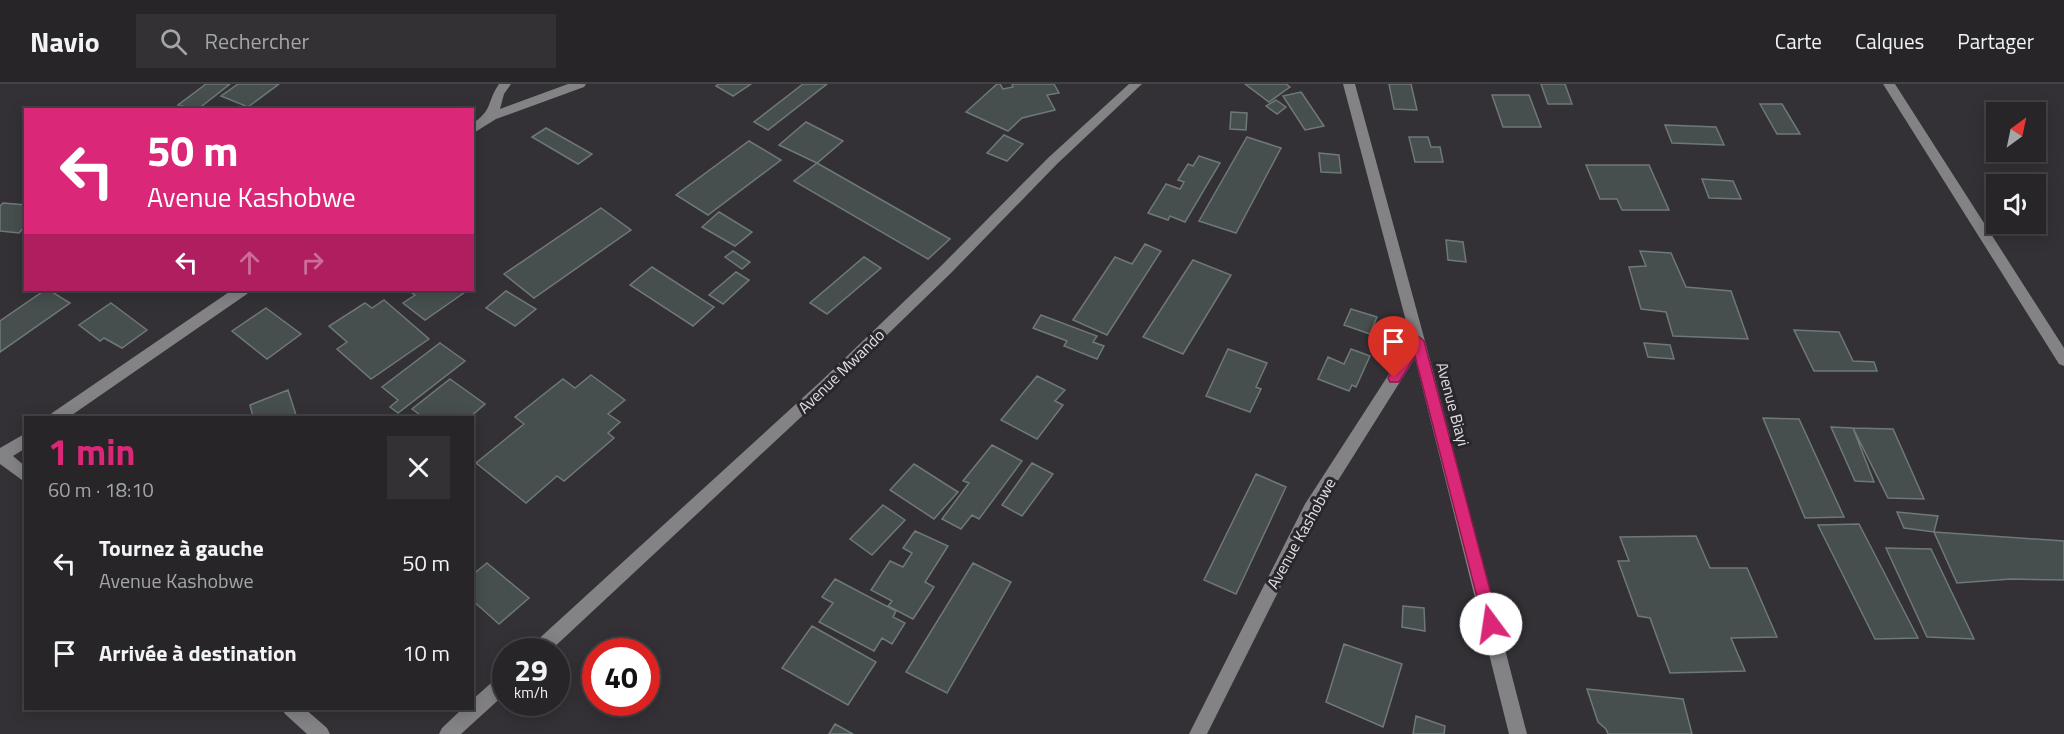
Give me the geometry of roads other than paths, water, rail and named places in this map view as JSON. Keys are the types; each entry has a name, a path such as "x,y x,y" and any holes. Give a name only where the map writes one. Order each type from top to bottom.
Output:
{"street":[{"path":"492,116 498,94 505,84"},
{"path":"474,129 492,116 580,84"},
{"name":"Avenue Mwando","path":"552,638 782,428 920,295 1069,145 1136,84"},
{"name":"Avenue Biayi","path":"1349,84 1418,341 1518,734"},
{"path":"1888,84 2064,360"},
{"path":"58,416 241,291"},
{"name":"Avenue Kashobwe","path":"1198,734 1311,508 1418,341"},
{"path":"24,440 1,455 24,475"},
{"path":"448,734 492,694"},
{"path":"293,710 321,734"}]}
